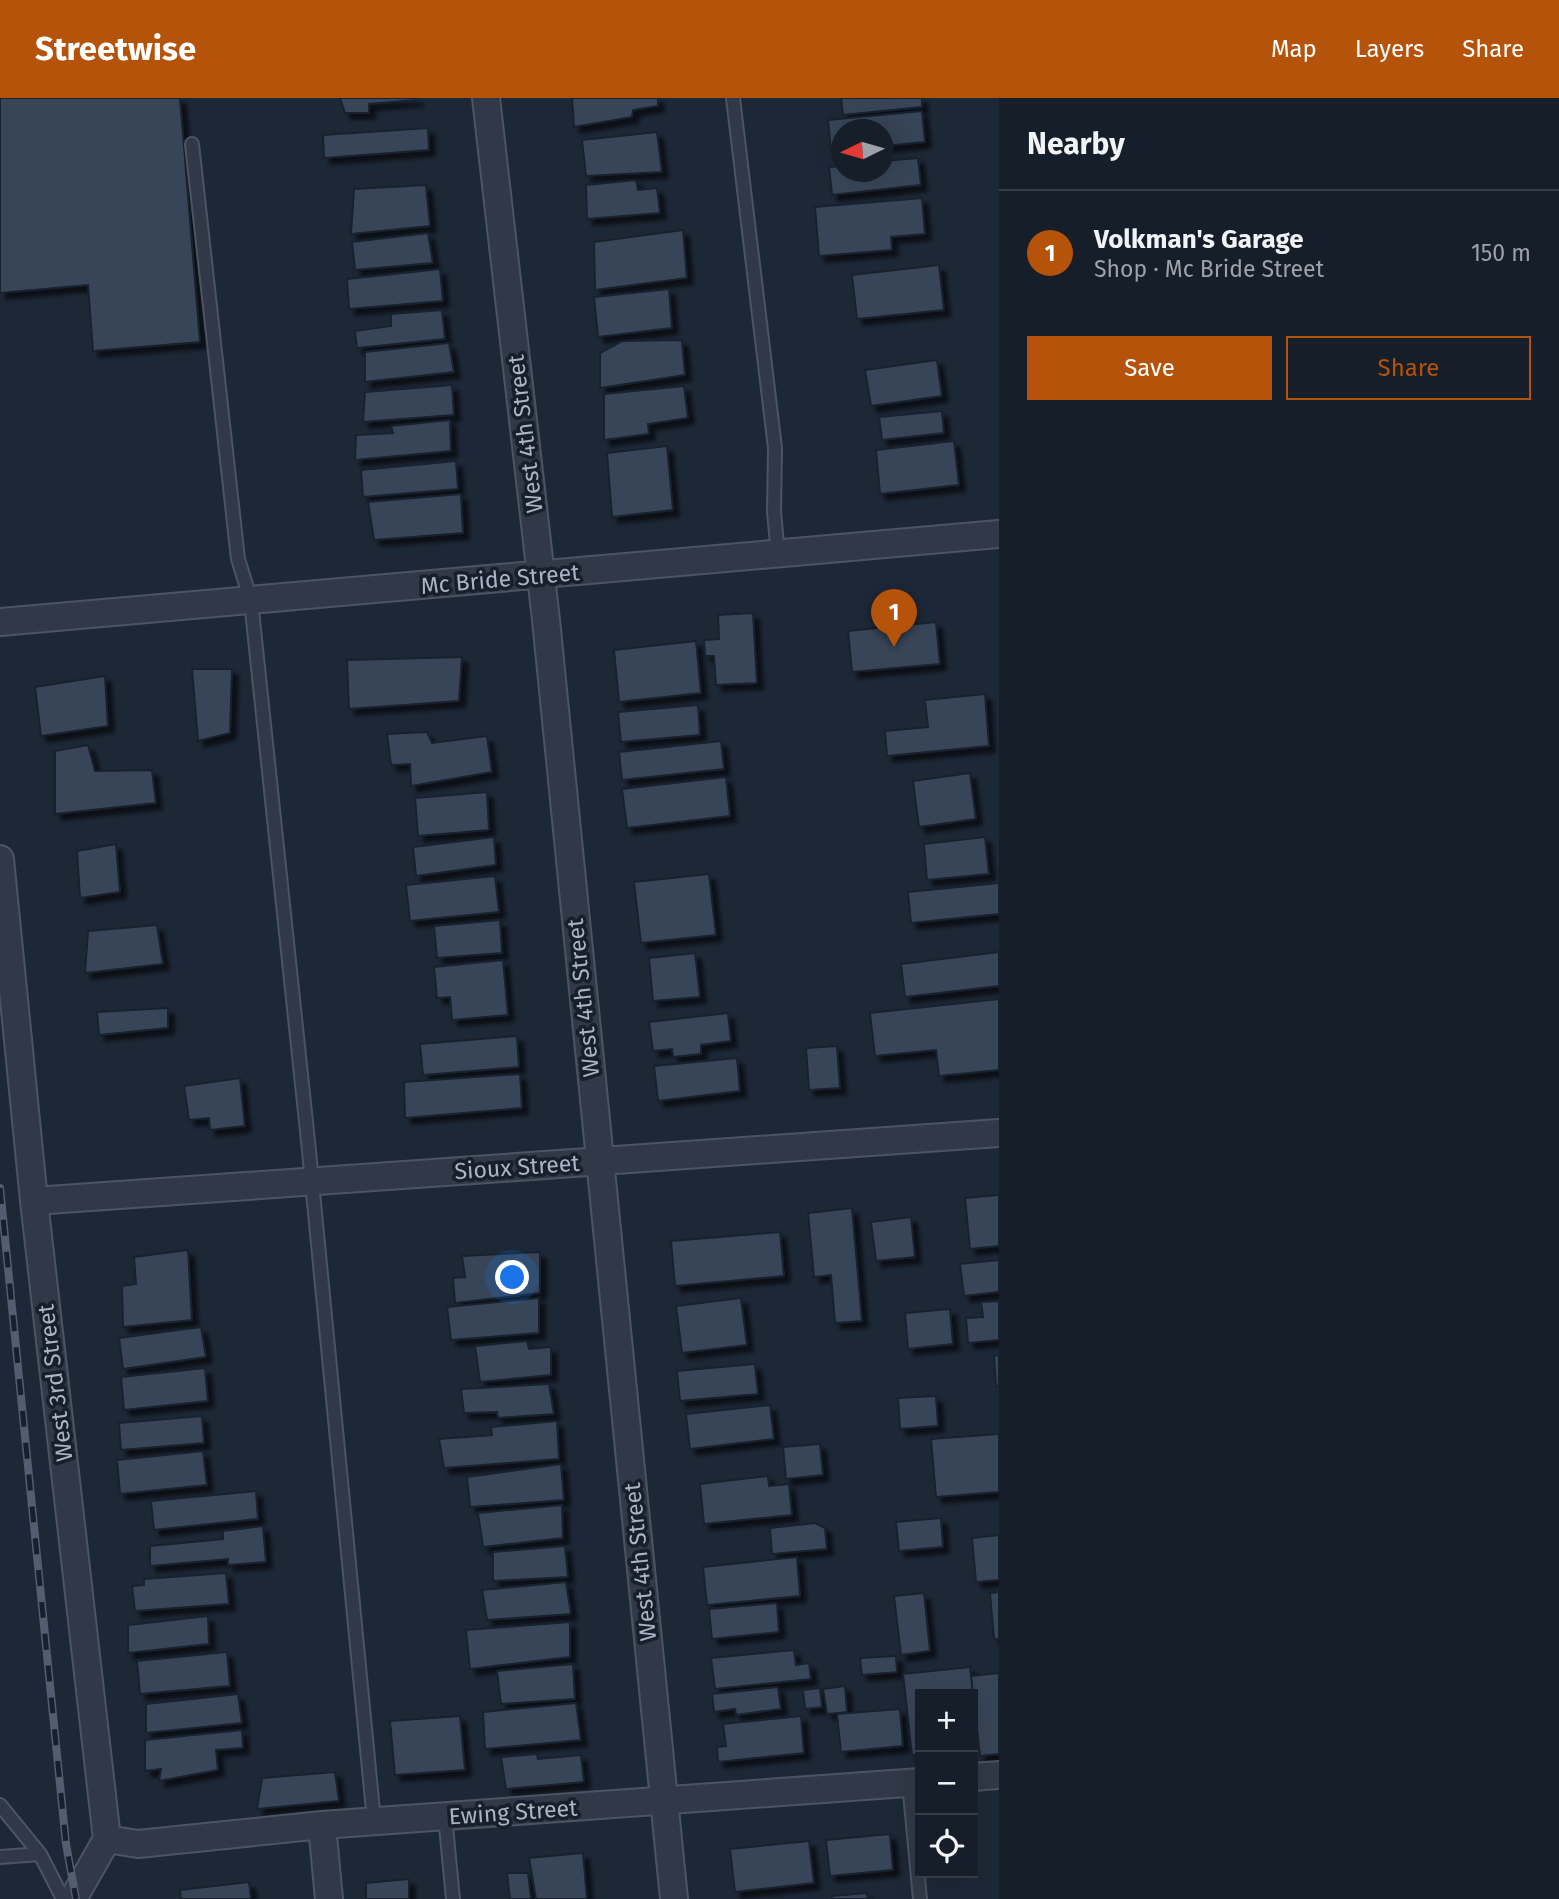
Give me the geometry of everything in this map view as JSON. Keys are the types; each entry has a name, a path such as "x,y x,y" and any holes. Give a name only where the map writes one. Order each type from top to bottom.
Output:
{"street":[{"name":"West 4th Street","path":"486,98 540,575 674,1899"},
{"name":"Mc Bride Street","path":"0,622 999,534"},
{"name":"West 3rd Street","path":"0,859 34,1201 107,1839"},
{"name":"Sioux Street","path":"34,1201 999,1133"},
{"path":"978,1777 999,1775"},
{"name":"Ewing Street","path":"107,1839 138,1844 322,1825 915,1782"},
{"path":"322,1825 329,1899"},
{"path":"73,1899 107,1839"}],"lane":[{"path":"733,98 749,212 775,448 774,512 778,554"},
{"path":"192,144 237,559 251,601 374,1821"},
{"path":"0,1805 40,1854 63,1899"},
{"path":"916,1815 920,1899"},
{"path":"445,1816 453,1899"},
{"path":"0,1857 40,1854"}],"building":[{"path":"0,98 180,98 200,342 93,351 88,285 0,293"},
{"path":"340,98 417,100 369,104 369,113 345,113"},
{"path":"572,98 658,98 658,106 633,110 632,117 574,127"},
{"path":"841,98 922,98 922,107 843,115"},
{"path":"922,111 925,142 894,145 894,119 838,119"},
{"path":"828,120 831,120 831,150"},
{"path":"428,128 429,150 324,158 323,135"},
{"path":"657,132 662,172 586,176 582,140"},
{"path":"918,158 921,185 832,195 829,167 831,182 894,182 894,160"},
{"path":"636,180 638,190 657,188 660,213 587,219 586,185"},
{"path":"426,185 430,226 351,234 354,189"},
{"path":"922,198 925,234 891,237 892,250 819,256 815,207"},
{"path":"683,230 687,278 595,290 594,242"},
{"path":"428,233 433,263 355,270 352,242"},
{"path":"939,265 944,310 857,319 852,275"},
{"path":"440,269 443,301 349,309 347,279"},
{"path":"669,289 672,328 598,337 594,297"},
{"path":"442,310 445,339 357,348 355,331 391,326 391,314"},
{"path":"682,340 685,375 600,388 600,353 622,341"},
{"path":"449,343 454,372 365,382 365,352"},
{"path":"937,360 942,396 871,406 865,370"},
{"path":"452,385 454,415 363,422 365,392"},
{"path":"684,386 688,418 648,424 649,434 604,440 604,394"},
{"path":"942,411 944,433 882,440 879,417"},
{"path":"450,420 451,451 355,460 356,435 393,433 391,426"},
{"path":"954,441 959,485 880,494 876,450"},
{"path":"667,446 673,510 612,517 607,453"},
{"path":"456,461 458,489 363,497 361,470"},
{"path":"461,494 463,533 374,540 368,502"},
{"path":"753,613 757,683 716,685 714,656 705,656 704,640 719,639 718,615"},
{"path":"936,622 940,664 852,672 848,631"},
{"path":"696,641 701,693 619,702 614,650"},
{"path":"462,657 459,701 349,709 347,660"},
{"path":"192,669 232,669 230,733 198,741"},
{"path":"105,676 108,726 41,736 35,687"},
{"path":"985,694 989,746 887,756 885,731 928,727 925,700"},
{"path":"698,705 700,735 621,742 618,712"},
{"path":"427,732 432,743 487,736 492,772 411,786 410,764 391,765 387,734"},
{"path":"721,741 724,769 622,780 619,752"},
{"path":"88,745 95,771 152,770 156,803 55,814 55,751"},
{"path":"970,773 976,819 919,827 913,781"},
{"path":"726,777 730,816 627,828 622,789"},
{"path":"487,792 489,830 418,836 415,798"},
{"path":"494,837 496,865 416,876 413,847"},
{"path":"985,837 989,874 927,880 924,844"},
{"path":"116,844 120,892 80,898 77,851"},
{"path":"709,874 716,935 641,943 634,882"},
{"path":"495,876 499,912 410,921 406,885"},
{"path":"999,883 999,914 911,923 908,892"},
{"path":"500,920 502,953 437,958 434,926"},
{"path":"157,925 163,964 85,973 88,931"},
{"path":"999,952 999,986 905,997 901,964"},
{"path":"695,953 700,997 653,1001 649,958"},
{"path":"503,960 508,1015 452,1020 450,997 437,998 434,967"},
{"path":"999,999 999,1070 939,1076 936,1050 875,1056 870,1013"},
{"path":"168,1008 168,1028 99,1035 97,1012"},
{"path":"728,1013 731,1041 701,1045 701,1054 673,1057 672,1049 653,1051 649,1022"},
{"path":"517,1036 519,1067 423,1075 420,1044"},
{"path":"837,1046 840,1088 809,1090 806,1048"},
{"path":"737,1058 740,1091 658,1101 654,1066"},
{"path":"520,1074 522,1108 405,1118 404,1082"},
{"path":"240,1078 245,1126 210,1130 209,1118 189,1120 184,1086"},
{"path":"999,1195 999,1246 970,1249 965,1198"},
{"path":"852,1208 862,1321 835,1323 831,1275 814,1277 808,1213"},
{"path":"911,1217 915,1257 876,1261 871,1222"},
{"path":"780,1232 784,1276 675,1286 671,1241"},
{"path":"188,1250 192,1320 123,1327 122,1286 136,1284 134,1257"},
{"path":"540,1252 540,1293 455,1303 453,1278 465,1277 462,1256"},
{"path":"999,1260 999,1292 964,1296 960,1264"},
{"path":"539,1298 539,1333 451,1340 447,1307"},
{"path":"741,1298 747,1345 682,1353 676,1306"},
{"path":"999,1301 999,1340 968,1343 966,1318 983,1317 981,1302"},
{"path":"950,1309 953,1344 908,1349 905,1313"},
{"path":"201,1327 206,1357 123,1369 119,1338"},
{"path":"527,1341 529,1349 551,1347 551,1375 480,1382 475,1346"},
{"path":"999,1355 999,1386 996,1386 994,1356"},
{"path":"755,1364 758,1394 680,1401 677,1371"},
{"path":"205,1368 208,1401 124,1410 121,1377"},
{"path":"549,1384 554,1414 498,1418 497,1412 464,1413 461,1389"},
{"path":"936,1396 938,1426 900,1429 898,1398"},
{"path":"770,1405 774,1439 690,1449 686,1414"},
{"path":"202,1416 204,1443 121,1450 119,1423"},
{"path":"557,1421 559,1459 444,1468 439,1439 492,1435 491,1427"},
{"path":"999,1434 999,1492 936,1497 931,1439"},
{"path":"820,1444 823,1475 786,1479 783,1447"},
{"path":"203,1451 207,1485 120,1494 117,1460"},
{"path":"561,1464 564,1500 470,1507 467,1477"},
{"path":"768,1476 769,1486 789,1484 792,1515 704,1524 700,1484"},
{"path":"256,1491 258,1519 154,1530 151,1501"},
{"path":"562,1505 563,1538 483,1547 478,1513"},
{"path":"941,1518 943,1547 899,1551 896,1522"},
{"path":"815,1523 825,1528 827,1549 772,1554 770,1528"},
{"path":"263,1526 266,1562 228,1565 228,1559 150,1566 150,1546 223,1539 223,1531"},
{"path":"999,1535 999,1580 976,1582 972,1538"},
{"path":"565,1546 568,1577 493,1581 493,1552"},
{"path":"797,1557 800,1596 707,1605 703,1567"},
{"path":"226,1573 229,1604 135,1611 132,1586 144,1585 144,1579"},
{"path":"566,1582 571,1614 487,1620 482,1590"},
{"path":"999,1592 999,1639 994,1639 990,1593"},
{"path":"924,1593 930,1651 901,1655 894,1596"},
{"path":"777,1603 779,1632 712,1639 709,1609"},
{"path":"208,1616 209,1644 128,1653 128,1625"},
{"path":"570,1622 570,1657 470,1669 466,1630"},
{"path":"794,1650 796,1665 809,1663 811,1679 715,1689 711,1658"},
{"path":"227,1652 230,1686 140,1694 137,1661"},
{"path":"896,1656 897,1672 862,1675 860,1658"},
{"path":"573,1664 575,1699 501,1704 497,1671"},
{"path":"970,1667 973,1689 915,1689 915,1755 912,1755 903,1674"},
{"path":"999,1673 999,1754 980,1756 978,1689 972,1689 971,1676"},
{"path":"845,1686 847,1712 827,1714 823,1689"},
{"path":"778,1687 781,1709 736,1715 735,1709 714,1712 712,1694"},
{"path":"820,1688 822,1707 805,1709 803,1690"},
{"path":"238,1694 242,1723 146,1733 146,1704"},
{"path":"576,1703 581,1740 485,1749 483,1712"},
{"path":"900,1709 903,1746 841,1752 837,1714"},
{"path":"460,1716 465,1770 395,1775 390,1721"},
{"path":"801,1716 804,1753 718,1762 717,1747 726,1746 723,1724"},
{"path":"242,1730 243,1748 216,1750 218,1770 159,1781 161,1769 145,1771 145,1740"},
{"path":"537,1754 538,1759 581,1755 584,1782 506,1789 501,1757"},
{"path":"335,1772 339,1801 257,1809 262,1778"},
{"path":"890,1834 893,1870 830,1876 826,1840"},
{"path":"809,1841 814,1883 735,1892 730,1849"},
{"path":"583,1853 587,1899 536,1899 529,1858"},
{"path":"507,1873 528,1873 531,1899 510,1899"},
{"path":"409,1879 409,1899 366,1899 366,1883"},
{"path":"249,1882 251,1899 181,1899 180,1890"},
{"path":"867,1893 868,1899 832,1899 832,1896"}],"railway":[{"path":"0,1188 66,1844 76,1899"}],"place":[{"name":"Volkman's Garage","path":"894,647"}]}
